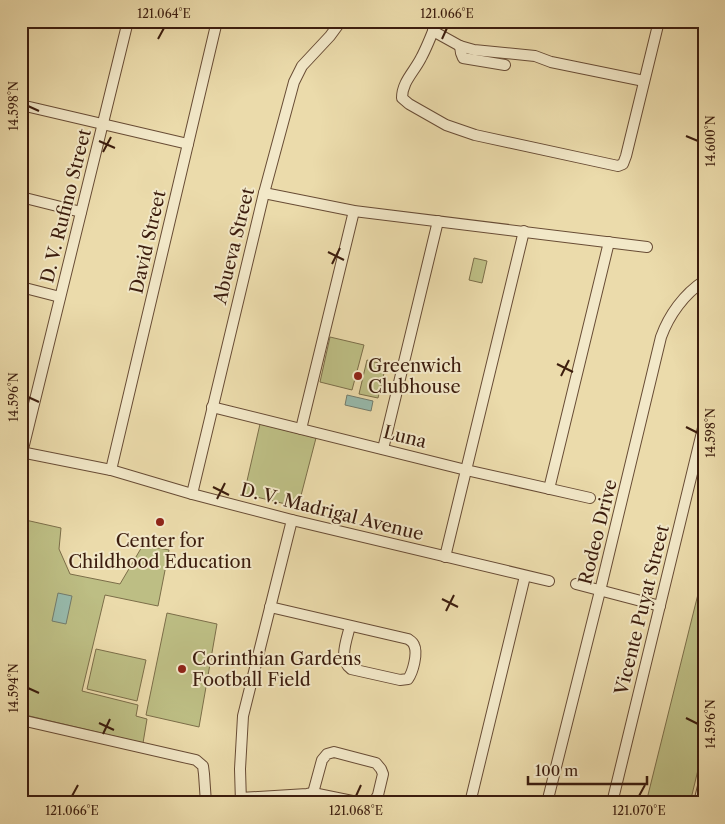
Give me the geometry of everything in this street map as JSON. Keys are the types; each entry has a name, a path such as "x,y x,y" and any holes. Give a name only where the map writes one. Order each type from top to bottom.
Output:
{"street":[{"name":"D. V. Rufino Street","path":"22,454 128,21"},
{"name":"David Street","path":"111,470 217,21"},
{"name":"Abueva Street","path":"192,494 264,193 294,82 302,66 330,36 340,21"},
{"path":"437,21 420,60 405,82 402,98 409,104 446,125 475,135 618,166 623,164 626,156 659,21"},
{"path":"433,32 460,46 474,50 535,56 551,62 644,81"},
{"path":"460,46 463,58 505,65"},
{"path":"21,104 188,144"},
{"path":"264,193 354,211 647,247"},
{"path":"21,197 81,212"},
{"path":"301,429 354,211"},
{"path":"384,449 438,222"},
{"path":"445,557 524,231"},
{"path":"549,489 610,242"},
{"name":"Rodeo Drive","path":"547,803 661,337 665,325 678,305 689,293 702,285"},
{"path":"21,287 60,297"},
{"name":"Luna","path":"212,407 466,470 590,498"},
{"name":"Vicente Puyat Street","path":"612,803 704,424"},
{"name":"D. V. Madrigal Avenue","path":"22,454 111,470 192,494 292,520 549,581"},
{"path":"292,520 243,716 240,801 314,793 362,803"},
{"path":"470,803 525,576"},
{"path":"576,584 660,606"},
{"path":"270,607 408,639 415,646 416,652 412,674 408,679 400,680 351,669 347,666 344,656 350,626"},
{"path":"21,720 196,760 203,766 206,803"},
{"path":"314,793 322,760 327,754 334,752 376,763 381,768 383,774 378,794 371,803"},
{"path":"699,803 704,782"}],"green space":[{"path":"474,258 487,261 482,283 469,280"},
{"path":"330,337 364,345 352,390 320,382"},
{"path":"367,360 386,365 378,398 359,394"},
{"path":"260,424 316,438 298,507 244,494"},
{"path":"21,519 61,528 59,549 70,574 120,584 143,545 169,550 158,606 105,595 82,691 138,705 136,716 147,719 143,743 21,714"},
{"path":"704,570 704,745 690,803 646,803"},
{"name":"Corinthian Gardens Football Field","path":"167,613 217,624 199,727 146,715"},
{"path":"96,649 146,660 137,701 87,689"}],"shaded area":[{"path":"347,395 373,401 371,411 345,405"},
{"path":"58,593 72,596 66,624 52,621"}],"place":[{"name":"Greenwich Clubhouse","path":"358,376"},
{"name":"Center for Childhood Education","path":"160,522"},
{"name":"Corinthian Gardens Football Field","path":"182,669"}]}
